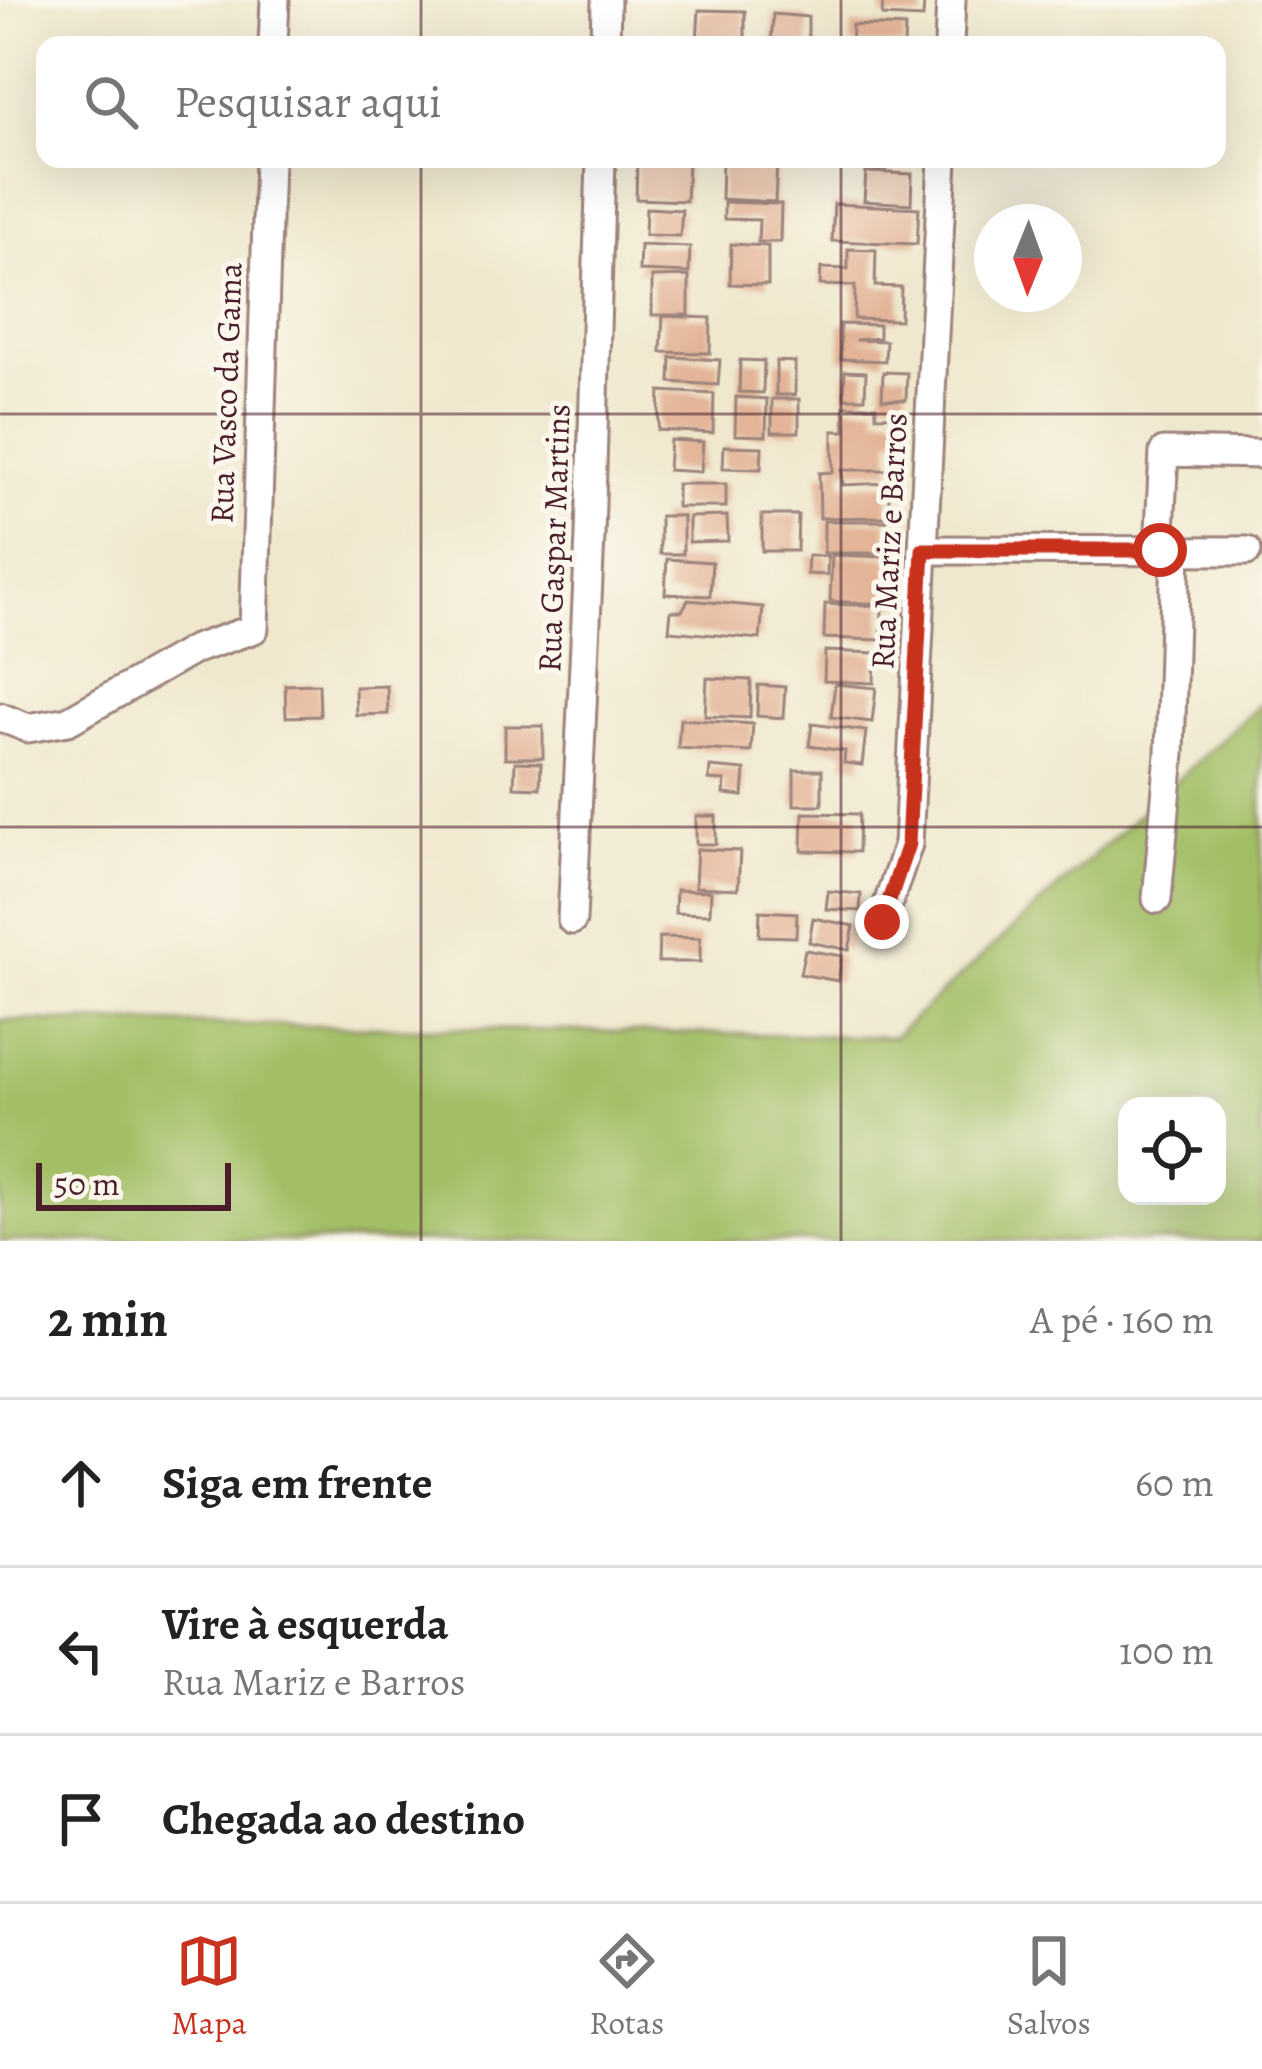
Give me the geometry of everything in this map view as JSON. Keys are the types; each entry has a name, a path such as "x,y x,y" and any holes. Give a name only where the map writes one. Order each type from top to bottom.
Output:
{"street":[{"path":"273,36 275,0"},
{"path":"605,36 606,0"},
{"path":"949,36 951,0"},
{"name":"Rua Vasco da Gama","path":"0,717 28,728 68,721 195,649 254,629 269,168"},
{"name":"Rua Gaspar Martins","path":"572,920 602,168"},
{"name":"Rua Mariz e Barros","path":"882,922 908,844 943,168"},
{"path":"1157,899 1170,754 1164,452 1262,454"},
{"path":"923,550 1246,550"}],"green space":[{"path":"1262,703 1262,1241 0,1241 0,1020 893,1037"}],"building":[{"path":"883,0 924,0 923,18 882,16"},
{"path":"699,10 745,11 745,36 697,36"},
{"path":"773,14 808,17 808,36 772,36"},
{"path":"852,25 905,27 904,36 851,36"},
{"path":"637,168 688,168 686,201 636,199"},
{"path":"722,168 777,168 775,202 721,199"},
{"path":"866,172 912,174 911,204 864,201"},
{"path":"724,202 781,204 780,242 758,242 759,220 724,219"},
{"path":"834,204 919,208 917,244 832,241"},
{"path":"646,208 682,210 680,236 645,235"},
{"path":"731,244 768,246 768,285 730,284"},
{"path":"640,245 690,247 689,273 639,271"},
{"path":"848,249 876,250 875,286 901,287 900,320 854,319 855,286 820,285 821,268 848,269"},
{"path":"689,276 689,315 652,315 652,277"},
{"path":"663,316 711,318 710,353 661,352"},
{"path":"840,324 879,325 879,338 855,340 886,341 885,361 841,359"},
{"path":"671,357 720,360 718,385 670,382"},
{"path":"740,360 764,361 763,393 739,392"},
{"path":"776,361 795,362 795,395 776,395"},
{"path":"845,371 866,372 865,398 844,398"},
{"path":"883,372 907,373 906,400 882,399"},
{"path":"660,391 714,394 713,433 658,430"},
{"path":"736,397 767,399 766,436 735,435"},
{"path":"772,399 799,399 799,432 772,432"},
{"path":"844,406 876,406 876,416 906,415 907,439 890,439 891,470 842,470 843,485 889,483 889,517 820,518 819,473 833,472 833,431 845,431"},
{"path":"670,440 703,442 701,472 668,470"},
{"path":"724,446 762,447 761,469 723,468"},
{"path":"677,484 726,484 726,507 677,507"},
{"path":"762,515 798,515 797,551 762,551"},
{"path":"660,516 683,516 683,554 660,554"},
{"path":"727,516 728,541 689,542 689,517"},
{"path":"824,521 887,521 887,553 824,553"},
{"path":"832,555 890,557 888,576 900,577 898,605 830,601"},
{"path":"808,556 828,556 827,575 807,574"},
{"path":"667,559 712,562 710,596 665,594"},
{"path":"688,600 763,607 760,639 669,631 671,611 682,611"},
{"path":"825,604 882,606 881,640 824,638"},
{"path":"825,651 875,653 874,683 824,681"},
{"path":"707,678 751,680 750,718 705,716"},
{"path":"319,684 320,716 286,717 285,685"},
{"path":"835,684 876,688 872,722 831,717"},
{"path":"758,685 785,687 783,718 757,716"},
{"path":"387,686 388,714 356,715 355,687"},
{"path":"680,719 753,724 751,752 678,748"},
{"path":"812,724 866,731 862,765 844,763 845,751 809,746"},
{"path":"505,726 543,726 543,758 505,758"},
{"path":"515,762 541,763 540,788 514,787"},
{"path":"710,767 745,770 743,796 724,794 725,781 709,780"},
{"path":"794,770 822,770 822,805 794,805"},
{"path":"803,813 859,814 858,852 802,851"},
{"path":"696,816 716,816 716,844 696,844"},
{"path":"697,849 740,851 738,889 695,887"},
{"path":"676,890 711,891 710,914 675,913"},
{"path":"828,891 861,894 860,911 826,909"},
{"path":"760,911 797,913 796,937 759,936"},
{"path":"813,918 854,926 849,950 809,942"},
{"path":"659,937 700,938 700,962 658,962"},
{"path":"805,950 842,956 838,981 800,974"}],"route":[{"path":"882,922 908,844 923,550 1160,550"}]}
